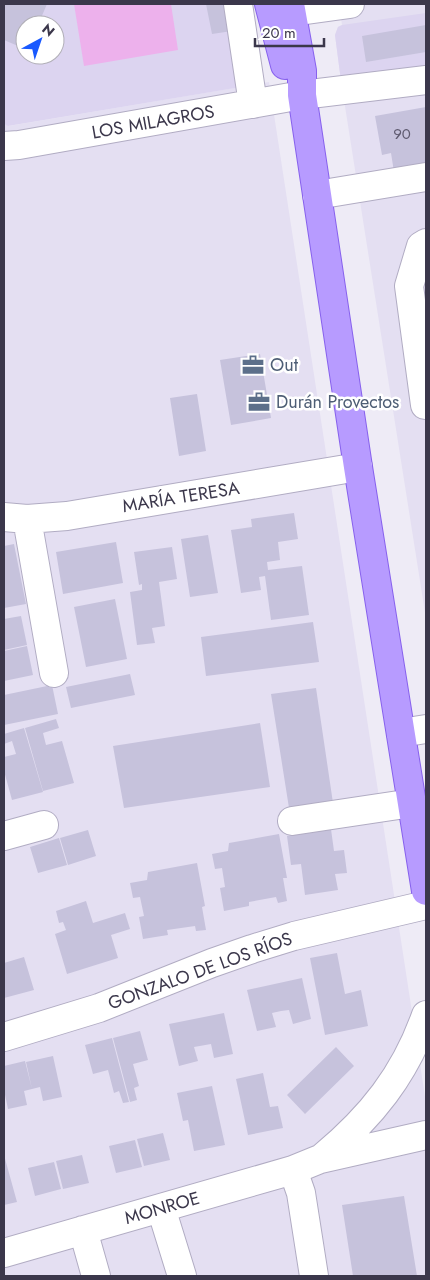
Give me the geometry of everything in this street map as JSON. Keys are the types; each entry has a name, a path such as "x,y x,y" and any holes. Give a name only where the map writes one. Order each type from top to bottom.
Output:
{"main road":[{"path":"284,6 289,78 302,95 358,467 414,731 412,803 426,891"}],"street":[{"path":"238,4 253,104"},
{"path":"284,6 350,4"},
{"name":"LOS MILAGROS","path":"4,146 19,145 302,95 426,80"},
{"path":"317,195 426,177"},
{"path":"425,405 409,286 421,246 426,243"},
{"name":"MARÍA TERESA","path":"16,518 47,518 76,514 358,467"},
{"path":"16,518 54,673"},
{"path":"292,821 412,803"},
{"path":"4,836 44,825"},
{"name":"GONZALO DE LOS RÍOS","path":"4,1036 99,1008 212,962 252,949 294,936 426,905"},
{"name":"MONROE","path":"320,1159 344,1140 393,1084 406,1062 426,1015"},
{"name":"MONROE","path":"4,1253 293,1170 320,1159 426,1136"},
{"path":"293,1170 301,1193 314,1276"},
{"path":"161,1208 182,1276"},
{"path":"83,1230 96,1276"}],"shaded area":[{"path":"4,4 229,4 241,87 8,126 4,124"},
{"path":"74,4 171,4 178,50 84,66"},
{"path":"339,4 426,4 426,619 341,81 335,35 338,27 342,25"},
{"path":"426,13 426,69 341,81 335,35 338,27"},
{"path":"269,82 426,1103 426,1276 4,1276 4,124 9,126"}],"building":[{"path":"4,4 47,4 42,15 15,15 15,45 4,40"},
{"path":"206,4 227,4 232,31 212,34"},
{"path":"426,25 426,52 366,62 362,36"},
{"path":"426,107 426,167 394,172 391,153 382,155 375,116"},
{"path":"260,354 271,418 231,425 220,360"},
{"path":"197,394 206,451 179,456 170,398"},
{"path":"294,513 298,539 278,542 280,560 267,562 268,570 302,566 309,615 271,620 265,576 259,577 261,590 241,593 231,530 252,527 251,519"},
{"path":"208,535 218,593 190,597 181,539"},
{"path":"116,542 123,583 63,594 56,552"},
{"path":"14,544 26,604 4,608 4,546"},
{"path":"172,547 177,579 159,582 165,626 152,628 155,643 137,645 130,592 142,590 142,584 139,585 134,552"},
{"path":"115,599 127,659 86,667 74,607"},
{"path":"21,616 27,645 4,650 4,619"},
{"path":"313,622 319,662 206,676 201,637"},
{"path":"27,646 33,675 4,681 4,651"},
{"path":"130,674 135,695 71,708 66,687"},
{"path":"52,685 58,714 4,725 4,695"},
{"path":"316,688 333,803 289,808 271,694"},
{"path":"56,719 59,728 43,733 46,745 62,741 74,783 43,791 25,728"},
{"path":"260,723 270,787 124,808 113,746"},
{"path":"24,728 43,792 12,800 4,771 4,757 16,754 12,741 4,744 4,734"},
{"path":"330,822 334,851 344,850 347,873 335,874 338,890 305,895 301,864 291,865 287,836 301,834 299,827"},
{"path":"88,830 96,856 68,865 60,838"},
{"path":"279,834 287,878 283,878 287,901 278,903 276,897 249,902 249,906 224,911 220,888 225,887 222,868 215,869 212,854 228,851 229,843"},
{"path":"59,838 67,865 38,873 30,847"},
{"path":"197,863 205,906 202,907 206,930 196,931 195,926 167,930 168,935 143,939 139,917 144,916 140,897 133,898 130,883 147,880 148,872"},
{"path":"86,901 93,923 125,913 130,929 111,935 118,958 67,974 55,934 66,930 63,922 59,923 56,911"},
{"path":"337,953 345,994 361,990 368,1026 325,1035 310,958"},
{"path":"24,957 34,990 4,998 4,963"},
{"path":"302,978 311,1019 293,1024 289,1010 272,1013 276,1027 257,1031 247,990"},
{"path":"224,1013 233,1054 214,1058 211,1044 194,1047 198,1061 179,1066 169,1024"},
{"path":"140,1031 148,1060 133,1064 139,1086 134,1088 137,1100 130,1102 113,1038"},
{"path":"112,1038 129,1102 123,1103 119,1091 114,1093 108,1070 93,1074 85,1045"},
{"path":"336,1047 354,1066 305,1114 287,1095"},
{"path":"53,1056 62,1097 43,1101 40,1087 32,1089 26,1062"},
{"path":"25,1061 32,1089 24,1091 27,1105 8,1109 4,1090 4,1066"},
{"path":"263,1073 270,1107 278,1106 283,1128 248,1135 236,1079"},
{"path":"212,1086 225,1145 194,1151 188,1120 183,1121 177,1093"},
{"path":"163,1133 170,1160 144,1166 137,1139"},
{"path":"135,1140 142,1167 116,1173 109,1146"},
{"path":"4,1155 17,1202 4,1205"},
{"path":"82,1155 89,1183 63,1189 56,1161"},
{"path":"54,1162 61,1189 35,1196 28,1168"},
{"path":"404,1196 417,1276 353,1276 342,1205"}],"place":[{"name":"Out","path":"253,365"},
{"name":"Durán Provectos","path":"259,402"}]}
